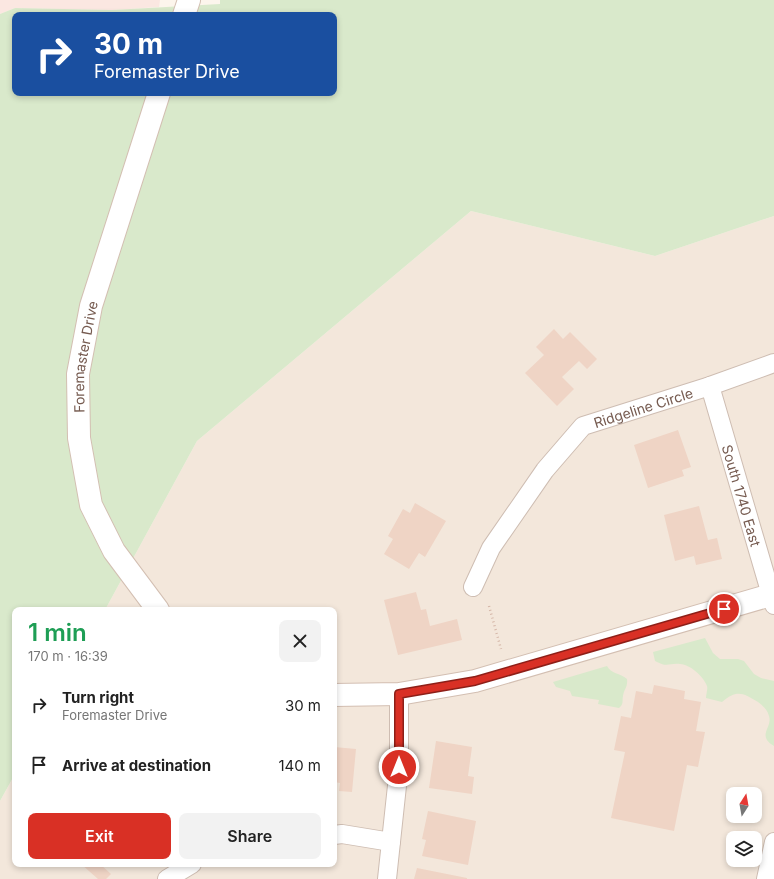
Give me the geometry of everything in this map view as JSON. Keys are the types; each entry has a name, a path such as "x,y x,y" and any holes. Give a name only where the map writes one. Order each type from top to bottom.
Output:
{"main road":[{"path":"185,12 189,0"},
{"name":"Foremaster Drive","path":"156,607 114,551 90,505 79,438 78,374 91,306 158,96"},
{"path":"337,695 399,694 475,681 773,598"}],"street":[{"name":"Ridgeline Circle","path":"473,587 491,548 545,470 583,426 710,386 774,363"},
{"name":"South 1740 East","path":"710,386 773,598"},
{"path":"387,879 399,767 399,694"},
{"path":"337,835 342,834 391,842"},
{"path":"766,879 774,842"},
{"path":"167,879 187,867"}],"path":[{"path":"489,606 500,649"}],"shaded area":[{"path":"0,0 160,0 159,7 112,10 15,8 0,14"},
{"path":"471,211 655,256 774,216 774,879 0,879 0,801 12,779 12,867 337,867 337,607 107,607 197,441"}],"green space":[{"path":"220,0 774,0 774,216 655,256 471,211 197,441 107,607 12,607 12,779 0,801 0,14 15,8 112,10 220,4"},
{"path":"705,638 713,653 720,659 738,659 744,661 754,674 761,678 774,681 774,746 766,738 766,731 770,720 769,716 765,708 758,702 748,696 740,694 732,695 722,702 706,698 707,686 705,682 700,675 688,666 680,664 665,665 655,661 653,652"},
{"path":"607,666 611,671 627,679 622,704 619,708 598,704 599,700 572,696 570,691 556,687 553,682"}],"building":[{"path":"554,329 563,339 570,332 597,359 587,369 579,361 562,377 574,389 557,406 525,373 544,355 536,347"},
{"path":"678,430 691,467 682,470 684,476 648,488 634,445"},
{"path":"415,503 446,521 425,557 419,553 409,569 384,554 393,539 388,536 403,509 410,513"},
{"path":"699,506 708,540 717,538 722,559 696,565 694,556 675,561 664,515"},
{"path":"416,592 421,610 426,609 430,626 457,619 462,640 398,655 384,600"},
{"path":"654,685 685,691 684,699 701,702 696,731 705,732 698,767 687,765 674,831 611,818 625,752 614,750 621,716 631,718 636,691 652,694"},
{"path":"436,741 472,747 468,776 474,777 472,794 429,788"},
{"path":"337,747 356,749 352,792 339,791 340,783 337,782"},
{"path":"428,811 476,821 468,865 422,856 426,840 422,839"},
{"path":"84,867 103,867 111,874 106,879 98,879"},
{"path":"417,868 467,878 467,879 414,879"}],"route":[{"path":"399,767 399,694 475,681 724,609"}]}
